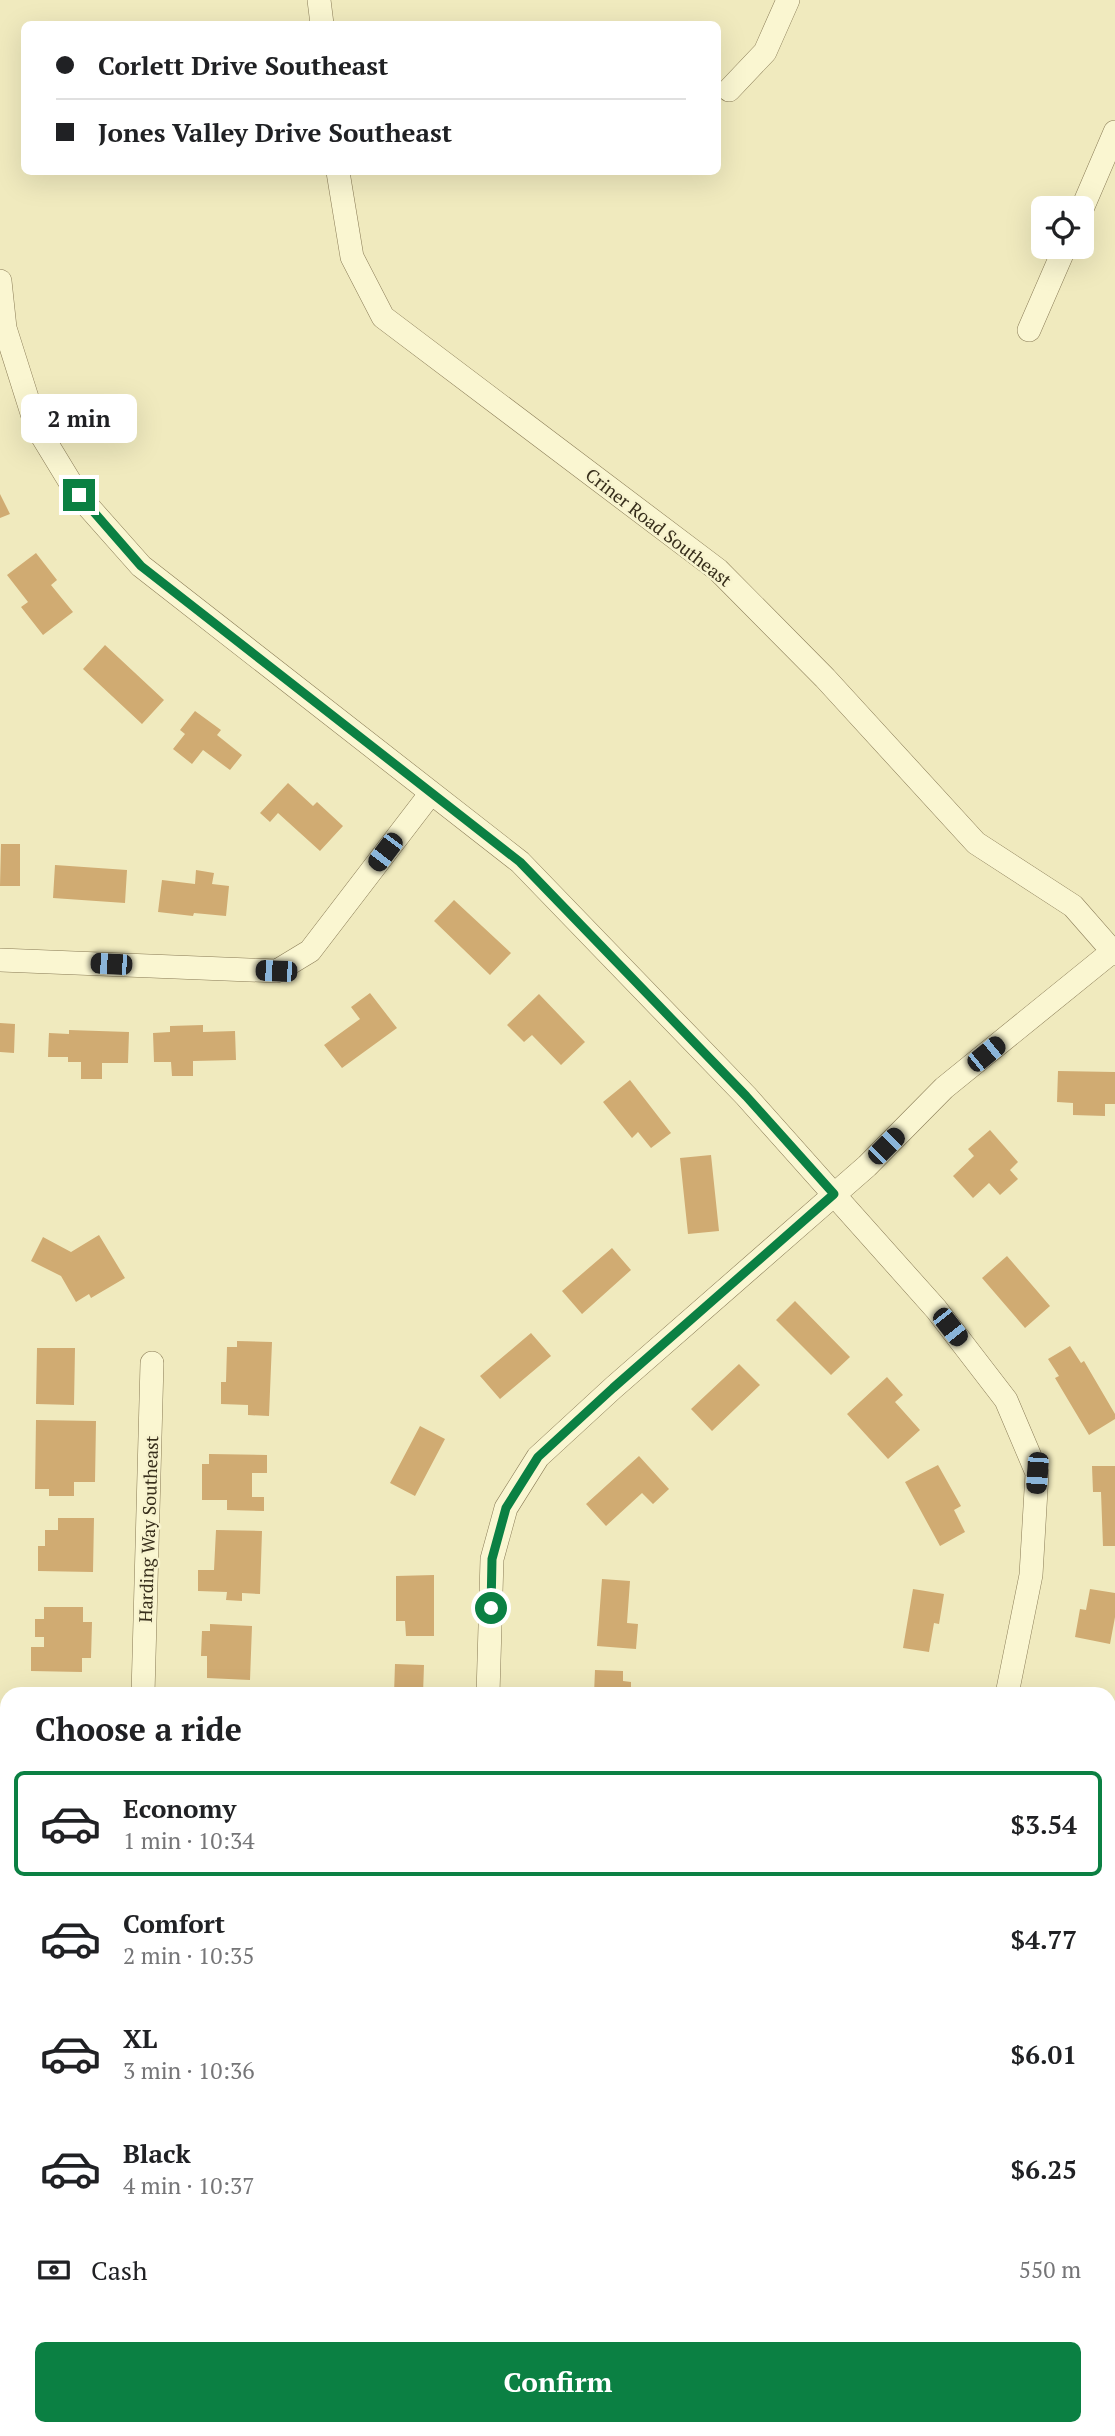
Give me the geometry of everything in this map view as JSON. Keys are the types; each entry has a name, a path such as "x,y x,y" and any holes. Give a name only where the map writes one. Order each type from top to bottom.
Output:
{"street":[{"path":"318,0 322,21"},
{"path":"729,90 765,52 788,0"},
{"path":"1088,196 1115,132"},
{"name":"Criner Road Southeast","path":"338,175 352,257 383,317 719,570 825,677 976,843 1073,906 1114,953"},
{"path":"1029,330 1060,259"},
{"path":"0,281 5,328 36,426 79,495 141,566 520,862 746,1096 936,1309 1006,1400 1037,1473 1031,1576 1008,1687"},
{"path":"0,960 276,971 310,951 431,793"},
{"path":"488,1687 492,1559 506,1508 538,1457 867,1166 944,1088 1114,953"},
{"name":"Harding Way Southeast","path":"143,1687 152,1363"}],"building":[{"path":"0,494 10,514 0,518"},
{"path":"36,553 57,580 51,585 73,612 43,635 21,607 28,602 7,575"},
{"path":"105,645 164,700 142,724 83,669"},
{"path":"195,711 221,730 217,735 242,755 230,770 203,750 192,764 173,749 185,734 180,730"},
{"path":"288,783 313,806 317,802 343,826 320,851 278,813 270,822 260,813"},
{"path":"1,844 20,844 20,886 0,886"},
{"path":"55,865 127,870 125,903 53,898"},
{"path":"196,870 214,873 212,884 229,886 226,916 158,912 162,880 195,884"},
{"path":"454,900 511,953 490,975 434,921"},
{"path":"370,993 397,1028 342,1068 324,1045 360,1019 351,1007"},
{"path":"539,994 585,1042 561,1065 532,1035 524,1042 507,1025"},
{"path":"0,1023 15,1024 14,1053 0,1052"},
{"path":"203,1025 203,1032 235,1031 236,1060 193,1061 193,1076 172,1076 171,1062 154,1062 153,1033 170,1032 170,1026"},
{"path":"69,1030 129,1032 128,1063 102,1063 102,1079 81,1079 81,1062 68,1062 68,1057 48,1057 49,1033 69,1034"},
{"path":"1058,1071 1115,1072 1115,1104 1105,1104 1105,1116 1073,1115 1073,1103 1057,1102"},
{"path":"630,1080 671,1133 651,1148 638,1132 632,1138 603,1102"},
{"path":"990,1130 1018,1162 1010,1170 1018,1179 1000,1195 989,1183 973,1198 953,1176 974,1156 968,1149"},
{"path":"711,1155 719,1231 688,1234 680,1158"},
{"path":"99,1235 125,1278 91,1298 89,1294 76,1302 61,1276 31,1261 43,1237 71,1252"},
{"path":"612,1248 631,1270 582,1314 562,1291"},
{"path":"1007,1256 1050,1306 1025,1328 982,1278"},
{"path":"795,1301 850,1357 831,1375 776,1320"},
{"path":"531,1333 551,1356 500,1399 480,1376"},
{"path":"237,1341 272,1342 269,1416 248,1415 248,1405 221,1404 221,1382 226,1382 227,1347 237,1347"},
{"path":"1070,1346 1081,1363 1084,1361 1115,1414 1115,1419 1089,1435 1055,1378 1059,1376 1048,1359"},
{"path":"37,1348 75,1348 74,1405 36,1404"},
{"path":"739,1364 760,1385 712,1431 691,1409"},
{"path":"887,1377 903,1395 895,1402 920,1430 888,1459 847,1414"},
{"path":"36,1420 96,1421 95,1482 74,1482 74,1496 49,1496 49,1489 35,1489"},
{"path":"420,1426 445,1439 415,1496 390,1483"},
{"path":"209,1454 267,1455 267,1473 252,1473 252,1497 264,1497 264,1511 227,1510 227,1500 202,1500 202,1464 209,1464"},
{"path":"639,1456 669,1489 653,1504 642,1493 606,1526 586,1504"},
{"path":"938,1465 961,1506 954,1510 965,1532 940,1546 905,1482"},
{"path":"1092,1466 1115,1466 1115,1546 1103,1546 1101,1492 1093,1492"},
{"path":"58,1518 94,1518 93,1572 38,1571 38,1546 45,1546 45,1530 58,1530"},
{"path":"216,1530 262,1531 260,1594 242,1593 242,1601 226,1600 227,1592 198,1591 198,1570 214,1570"},
{"path":"434,1575 434,1636 406,1636 405,1621 396,1621 396,1576"},
{"path":"602,1579 630,1581 627,1623 638,1624 636,1649 597,1646"},
{"path":"913,1589 944,1594 939,1624 934,1623 929,1652 903,1648"},
{"path":"1090,1589 1115,1593 1115,1617 1110,1644 1075,1637 1080,1609 1086,1610"},
{"path":"44,1607 83,1607 83,1622 92,1622 91,1658 82,1658 82,1672 31,1671 31,1647 44,1647 44,1637 35,1637 35,1619 44,1619"},
{"path":"210,1624 252,1626 250,1680 207,1678 207,1656 201,1656 202,1631 210,1631"},
{"path":"395,1664 424,1665 423,1687 394,1687"},
{"path":"595,1670 623,1671 623,1681 631,1682 631,1687 594,1687"}],"route":[{"path":"79,495 141,566 520,862 746,1096 834,1194 538,1457 506,1508 492,1559 491,1608"}]}
